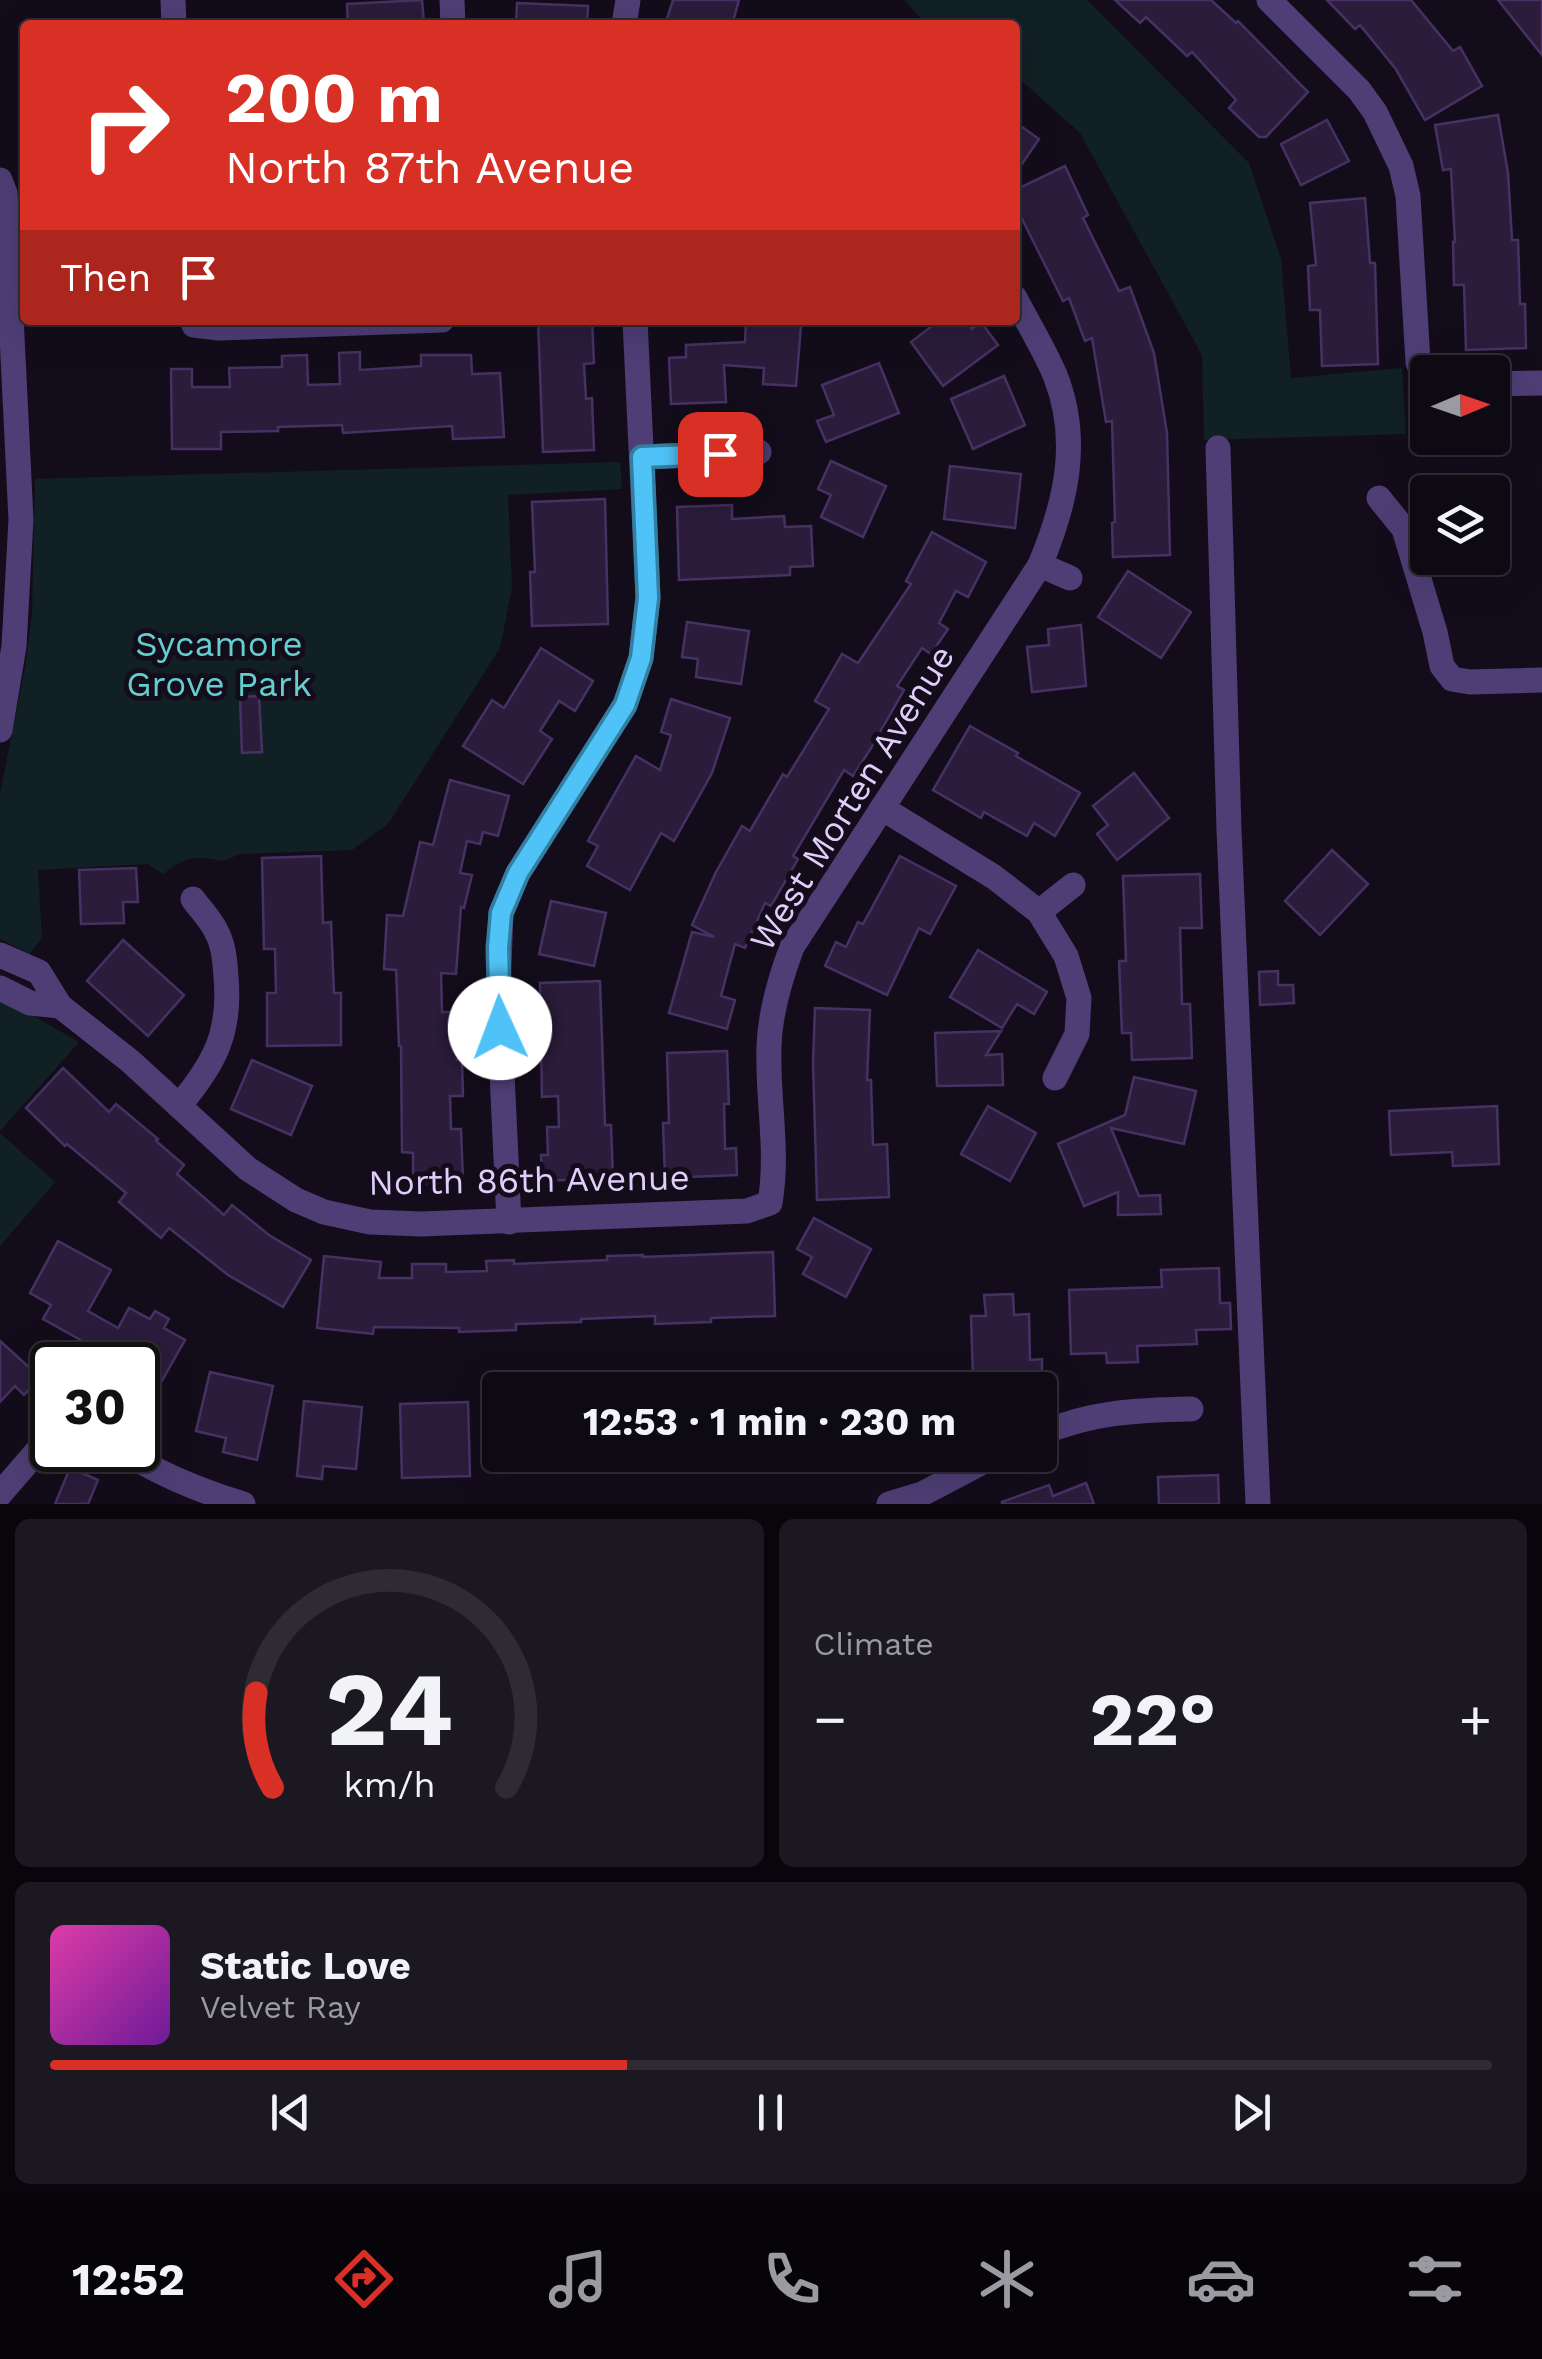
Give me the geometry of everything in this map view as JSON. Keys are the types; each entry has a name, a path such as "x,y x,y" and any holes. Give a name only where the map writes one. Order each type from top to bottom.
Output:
{"street":[{"path":"1270,0 1359,90 1375,112 1401,166 1408,196 1418,355"},
{"path":"0,180 5,193 21,520 14,646 0,730"},
{"name":"West Morten Avenue","path":"770,1202 775,1175 768,1047 772,1010 792,948 1040,565 1065,495 1069,467 1067,428 1054,375 1020,308"},
{"path":"206,325 303,325"},
{"path":"510,1222 498,990 501,913 518,873 625,705 641,658 648,598 635,325"},
{"path":"1510,384 1542,383"},
{"path":"1218,448 1229,830 1258,1504"},
{"path":"642,457 759,452"},
{"path":"1379,498 1404,529 1442,666 1452,680 1542,680"},
{"path":"1040,565 1070,578"},
{"path":"882,808 994,876 1039,912 1066,956 1079,998 1077,1034 1056,1078"},
{"path":"1039,912 1074,885"},
{"path":"178,1106 206,1074 226,1025 224,956 216,931 193,899"},
{"name":"North 86th Avenue","path":"0,955 39,972 60,1006 130,1061 248,1169 296,1200 324,1212 370,1222 422,1224 747,1211 770,1202"},
{"name":"North 86th Avenue","path":"0,988 30,1003 60,1006"},
{"path":"1057,1427 1128,1410 1191,1409"},
{"path":"0,1494 30,1459"},
{"path":"160,1471 201,1491 242,1504"},
{"path":"889,1504 922,1494 964,1472"}],"green space":[{"path":"905,0 1087,0 1249,163 1281,259 1291,378 1402,368 1406,434 1204,440 1202,355 1080,133 1020,79 1020,20 922,20"},
{"name":"Sycamore Grove Park","path":"620,462 622,489 508,495 512,588 500,648 388,824 352,850 239,854 223,861 195,858 163,874 148,864 38,870 42,938 29,954 0,939 0,794 32,613 35,479"},
{"path":"0,997 79,1042 0,1131"},
{"path":"0,1133 55,1182 0,1246"}],"building":[{"path":"422,0 424,20 348,20 347,4"},
{"path":"673,0 739,0 733,20 667,20"},
{"path":"1115,0 1211,0 1238,21 1308,92 1266,137 1259,137 1229,108 1236,100 1192,52 1187,56 1146,17 1140,23"},
{"path":"1327,0 1411,0 1453,51 1460,47 1482,86 1425,120 1395,68 1360,25 1355,29"},
{"path":"1498,0 1542,0 1542,55"},
{"path":"517,3 588,6 587,20 516,20"},
{"path":"1498,115 1508,173 1512,240 1518,240 1526,348 1466,350 1464,285 1454,285 1451,169 1443,170 1435,125"},
{"path":"1327,120 1349,161 1301,185 1281,144"},
{"path":"1020,126 1039,139 1020,167"},
{"path":"1065,166 1088,215 1083,218 1119,291 1130,287 1154,353 1167,433 1170,555 1113,557 1112,421 1106,422 1092,338 1085,341 1069,298 1063,301 1020,215 1020,188"},
{"path":"1365,198 1370,263 1375,263 1378,364 1322,366 1320,310 1310,310 1308,266 1316,265 1310,203"},
{"path":"538,325 592,325 594,363 584,364 586,399 592,398 594,450 543,452"},
{"path":"746,325 801,326 796,386 763,384 764,368 724,365 726,402 671,404 669,358 686,357 686,345 745,342"},
{"path":"933,325 969,325 972,329 983,325 998,345 943,386 911,342"},
{"path":"360,352 360,370 421,366 421,355 471,355 472,374 500,373 504,437 453,439 452,426 343,433 342,425 278,427 278,431 221,432 221,449 172,449 171,369 192,369 192,387 230,387 229,368 282,367 282,356 307,355 308,385 340,384 339,353"},
{"path":"879,363 899,413 826,442 817,421 834,415 822,385"},
{"path":"1004,376 1025,425 973,449 951,399"},
{"path":"831,461 886,486 863,537 821,517 831,495 818,489"},
{"path":"950,466 1021,474 1015,528 944,519"},
{"path":"605,499 608,624 532,626 532,502"},
{"path":"732,505 732,519 784,516 785,527 811,526 813,566 790,567 790,575 679,580 677,507"},
{"path":"932,532 986,562 968,597 956,591 939,623 948,629 931,654 922,648 897,686 904,690 871,748 853,776 844,770 793,856 798,859 771,906 765,903 745,948 735,944 721,996 735,1000 727,1029 669,1013 692,932 714,937 692,925 716,872 742,826 750,831 783,774 787,777 829,709 815,701 842,654 858,663 911,584 906,581"},
{"path":"1128,571 1191,612 1161,658 1098,617"},
{"path":"687,622 749,631 741,684 696,677 698,659 682,657"},
{"path":"1081,625 1086,686 1032,692 1027,647 1049,645 1048,629"},
{"path":"541,648 593,681 575,711 559,701 540,731 552,739 523,784 463,746 492,700 504,708"},
{"path":"259,696 262,752 242,753 240,697"},
{"path":"671,699 730,718 712,773 674,841 661,833 630,890 587,866 598,846 588,841 636,756 660,770 671,735 661,732"},
{"path":"970,726 1080,793 1055,836 1034,823 1027,836 984,812 981,818 933,790"},
{"path":"1134,773 1169,818 1117,860 1097,834 1108,825 1093,806"},
{"path":"450,780 509,796 498,836 483,832 480,844 467,841 460,873 472,875 464,908 461,907 456,974 441,973 442,1012 455,1012 457,1060 462,1059 463,1096 450,1096 451,1129 461,1129 463,1182 413,1184 413,1153 402,1152 396,970 384,969 387,915 403,916 420,842 433,845"},
{"path":"1332,850 1368,884 1320,935 1285,901"},
{"path":"321,856 323,923 331,922 334,993 341,993 341,1045 267,1046 267,993 276,993 275,949 264,949 262,858"},
{"path":"900,856 956,886 930,934 919,928 887,995 825,966 836,942 846,947 858,922 863,924"},
{"path":"136,868 138,902 123,902 124,923 81,924 79,870"},
{"path":"1200,874 1202,928 1180,928 1182,1004 1190,1004 1192,1058 1132,1060 1131,1033 1122,1033 1119,961 1126,961 1123,876"},
{"path":"551,901 606,913 594,966 539,954"},
{"path":"123,940 184,995 148,1036 87,981"},
{"path":"978,950 1047,992 1034,1014 1017,1004 1002,1028 950,997"},
{"path":"1278,971 1278,985 1293,985 1294,1003 1260,1005 1259,972"},
{"path":"600,981 605,1125 611,1125 613,1178 542,1181 541,1155 548,1155 547,1127 559,1127 558,1096 542,1097 540,983"},
{"path":"815,1008 870,1010 867,1080 871,1080 873,1145 887,1144 889,1197 817,1200"},
{"path":"1001,1031 986,1055 1002,1054 1003,1085 937,1086 935,1033"},
{"path":"727,1051 729,1104 724,1104 725,1149 736,1148 737,1175 665,1178 663,1123 669,1123 667,1053"},
{"path":"252,1060 312,1086 291,1135 231,1109"},
{"path":"63,1068 109,1112 116,1104 158,1139 184,1165 177,1174 224,1215 232,1205 269,1235 311,1260 283,1307 228,1275 169,1228 161,1238 119,1202 126,1193 65,1146 26,1108"},
{"path":"1134,1077 1196,1091 1184,1144 1111,1128 1139,1196 1160,1195 1161,1214 1118,1215 1118,1192 1084,1206 1058,1144 1125,1115"},
{"path":"988,1106 1036,1133 1010,1181 961,1154"},
{"path":"1497,1106 1499,1164 1453,1166 1452,1152 1391,1155 1389,1111"},
{"path":"814,1218 871,1249 846,1297 803,1274 812,1257 797,1249"},
{"path":"58,1241 111,1270 88,1311 118,1328 129,1308 150,1319 155,1311 169,1319 164,1328 185,1340 160,1384 160,1342 84,1342 43,1319 51,1305 30,1293"},
{"path":"773,1252 775,1316 655,1324 655,1316 581,1319 516,1324 516,1330 459,1332 459,1328 374,1327 373,1334 317,1328 324,1256 381,1262 379,1278 412,1278 412,1264 446,1264 446,1272 487,1271 486,1261 514,1260 514,1264 607,1260 607,1256"},
{"path":"1219,1268 1220,1303 1230,1303 1231,1329 1196,1330 1197,1344 1137,1346 1138,1362 1107,1363 1106,1353 1071,1354 1069,1290 1162,1287 1161,1270"},
{"path":"1013,1294 1014,1315 1029,1314 1030,1360 1042,1359 1042,1372 973,1372 971,1316 986,1316 984,1295"},
{"path":"0,1341 30,1368 30,1388 24,1395 15,1386 0,1402"},
{"path":"210,1372 273,1386 257,1460 223,1452 226,1438 196,1431"},
{"path":"304,1401 362,1407 356,1469 323,1466 322,1479 297,1476"},
{"path":"468,1402 470,1476 402,1478 400,1404"},
{"path":"68,1472 98,1480 88,1504 55,1504"},
{"path":"1218,1475 1219,1504 1159,1504 1158,1477"},
{"path":"1086,1483 1094,1504 1002,1504 1049,1485 1053,1496"}],"route":[{"path":"500,1028 501,913 518,873 625,705 641,658 648,598 642,457 720,454"}]}
